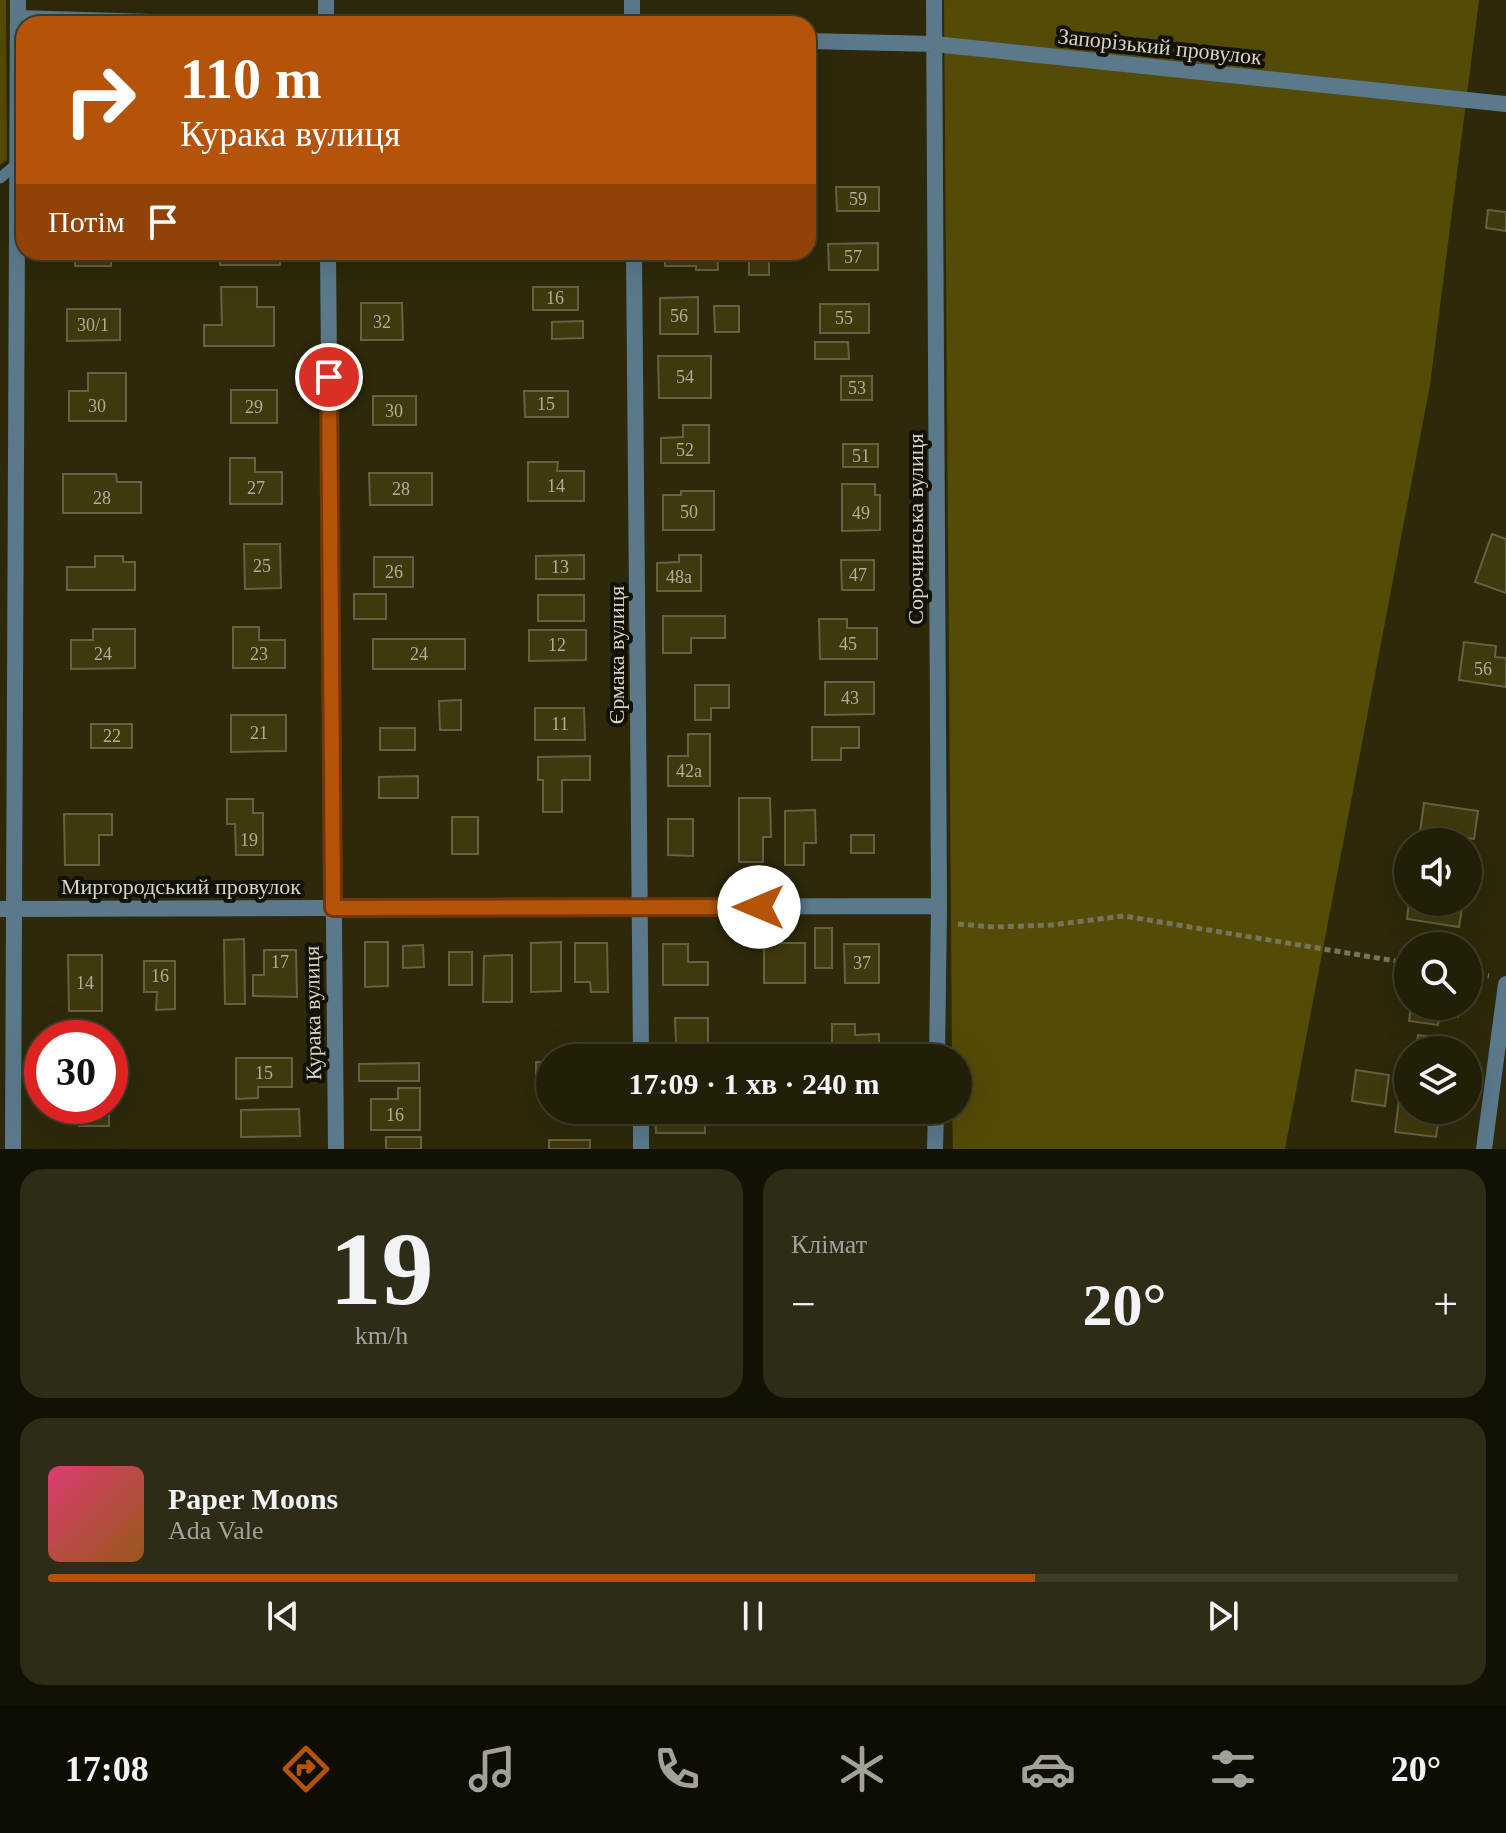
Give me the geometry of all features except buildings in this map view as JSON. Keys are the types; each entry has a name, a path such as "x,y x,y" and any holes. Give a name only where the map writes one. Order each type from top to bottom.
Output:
{"street":[{"name":"Сорочинська вулиця","path":"934,0 937,1044"},
{"name":"Запорізький провулок","path":"816,41 934,44 1506,104"},
{"path":"13,1149 6,909 16,232"},
{"name":"Курака вулиця","path":"328,260 336,1149"},
{"name":"Єрмака вулиця","path":"634,260 641,1044"},
{"name":"Миргородський провулок","path":"6,909 640,907 939,914"},
{"path":"1484,1149 1506,984"},
{"path":"641,1124 641,1149"},
{"path":"935,1149 936,1124"}],"lane":[{"path":"0,178 16,165"}],"path":[{"path":"939,914 994,927 1052,925 1124,916 1394,961"}],"shaded area":[{"path":"0,0 6,0 7,160 0,165"},
{"path":"944,0 1479,0 1430,385 1285,1149 953,1149 952,1124 972,1124 972,1044 952,1044"}],"route":[{"path":"329,377 333,908 759,907"}]}
